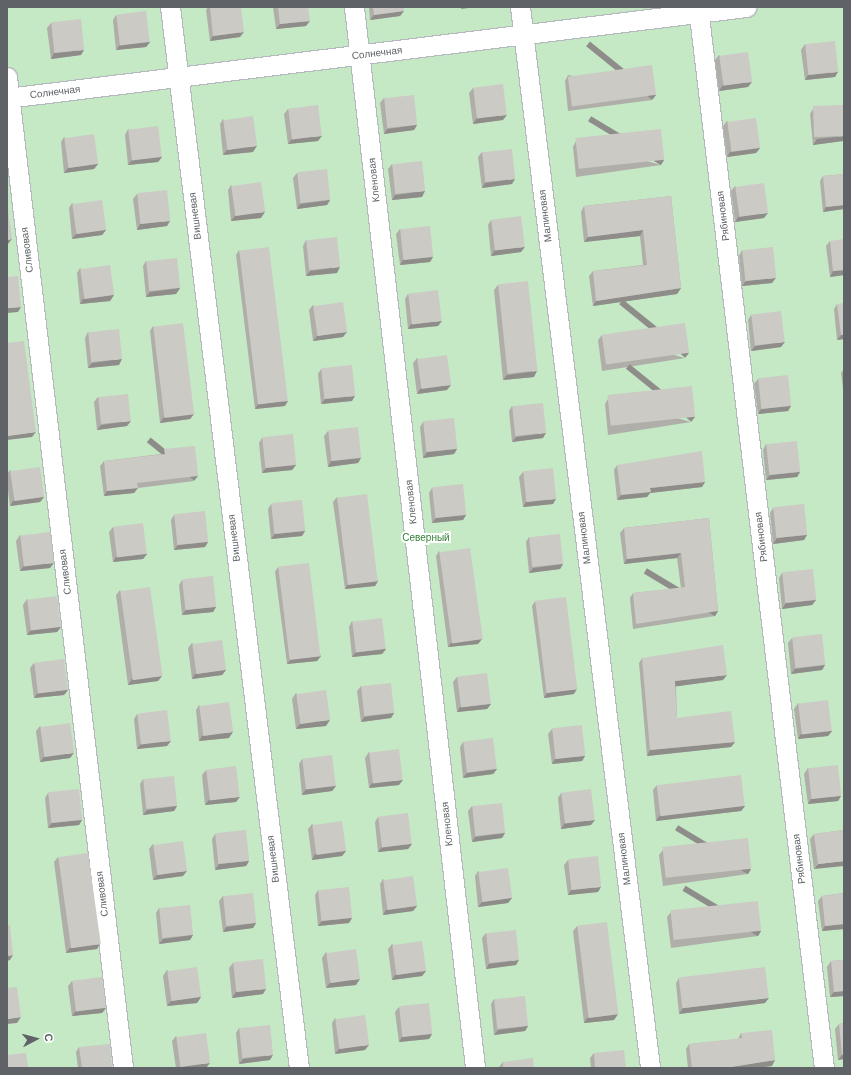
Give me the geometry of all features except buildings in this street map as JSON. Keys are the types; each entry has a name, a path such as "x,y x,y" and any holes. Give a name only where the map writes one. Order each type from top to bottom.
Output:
{"street":[{"name":"Вишневая","path":"170,7 299,1068"},
{"name":"Кленовая","path":"354,7 474,1068"},
{"name":"Малиновая","path":"520,7 650,1068"},
{"name":"Солнечная","path":"8,98 523,35 698,10 746,7"},
{"name":"Рябиновая","path":"698,10 824,1068"},
{"name":"Сливовая","path":"7,77 8,98 123,1068"}],"green space":[{"name":"Северный","path":"7,7 844,7 844,1068 7,1068"}]}
